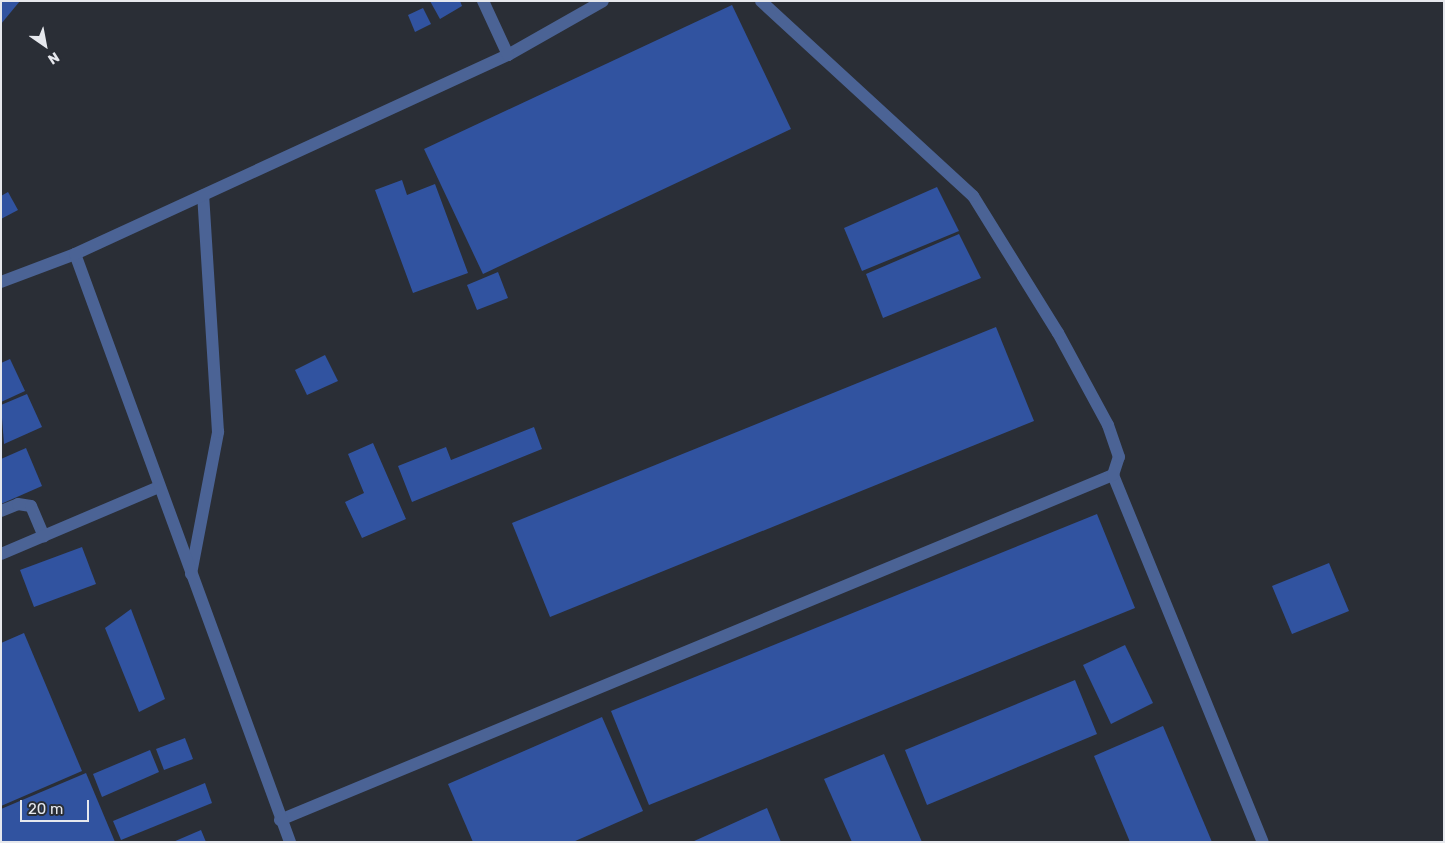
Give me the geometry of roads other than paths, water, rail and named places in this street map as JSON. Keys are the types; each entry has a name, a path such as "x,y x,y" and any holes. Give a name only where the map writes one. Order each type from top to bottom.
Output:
{"street":[{"path":"483,1 508,55"},
{"path":"1,282 75,254 508,55 603,1"},
{"path":"760,1 973,196 1058,334 1108,425 1119,457 1112,475 1263,842"},
{"path":"191,574 218,432 203,195"},
{"path":"75,254 280,820 290,842"},
{"path":"280,820 1112,475"},
{"path":"1,554 159,487"},
{"path":"1,511 18,504 31,506 44,536"}]}
